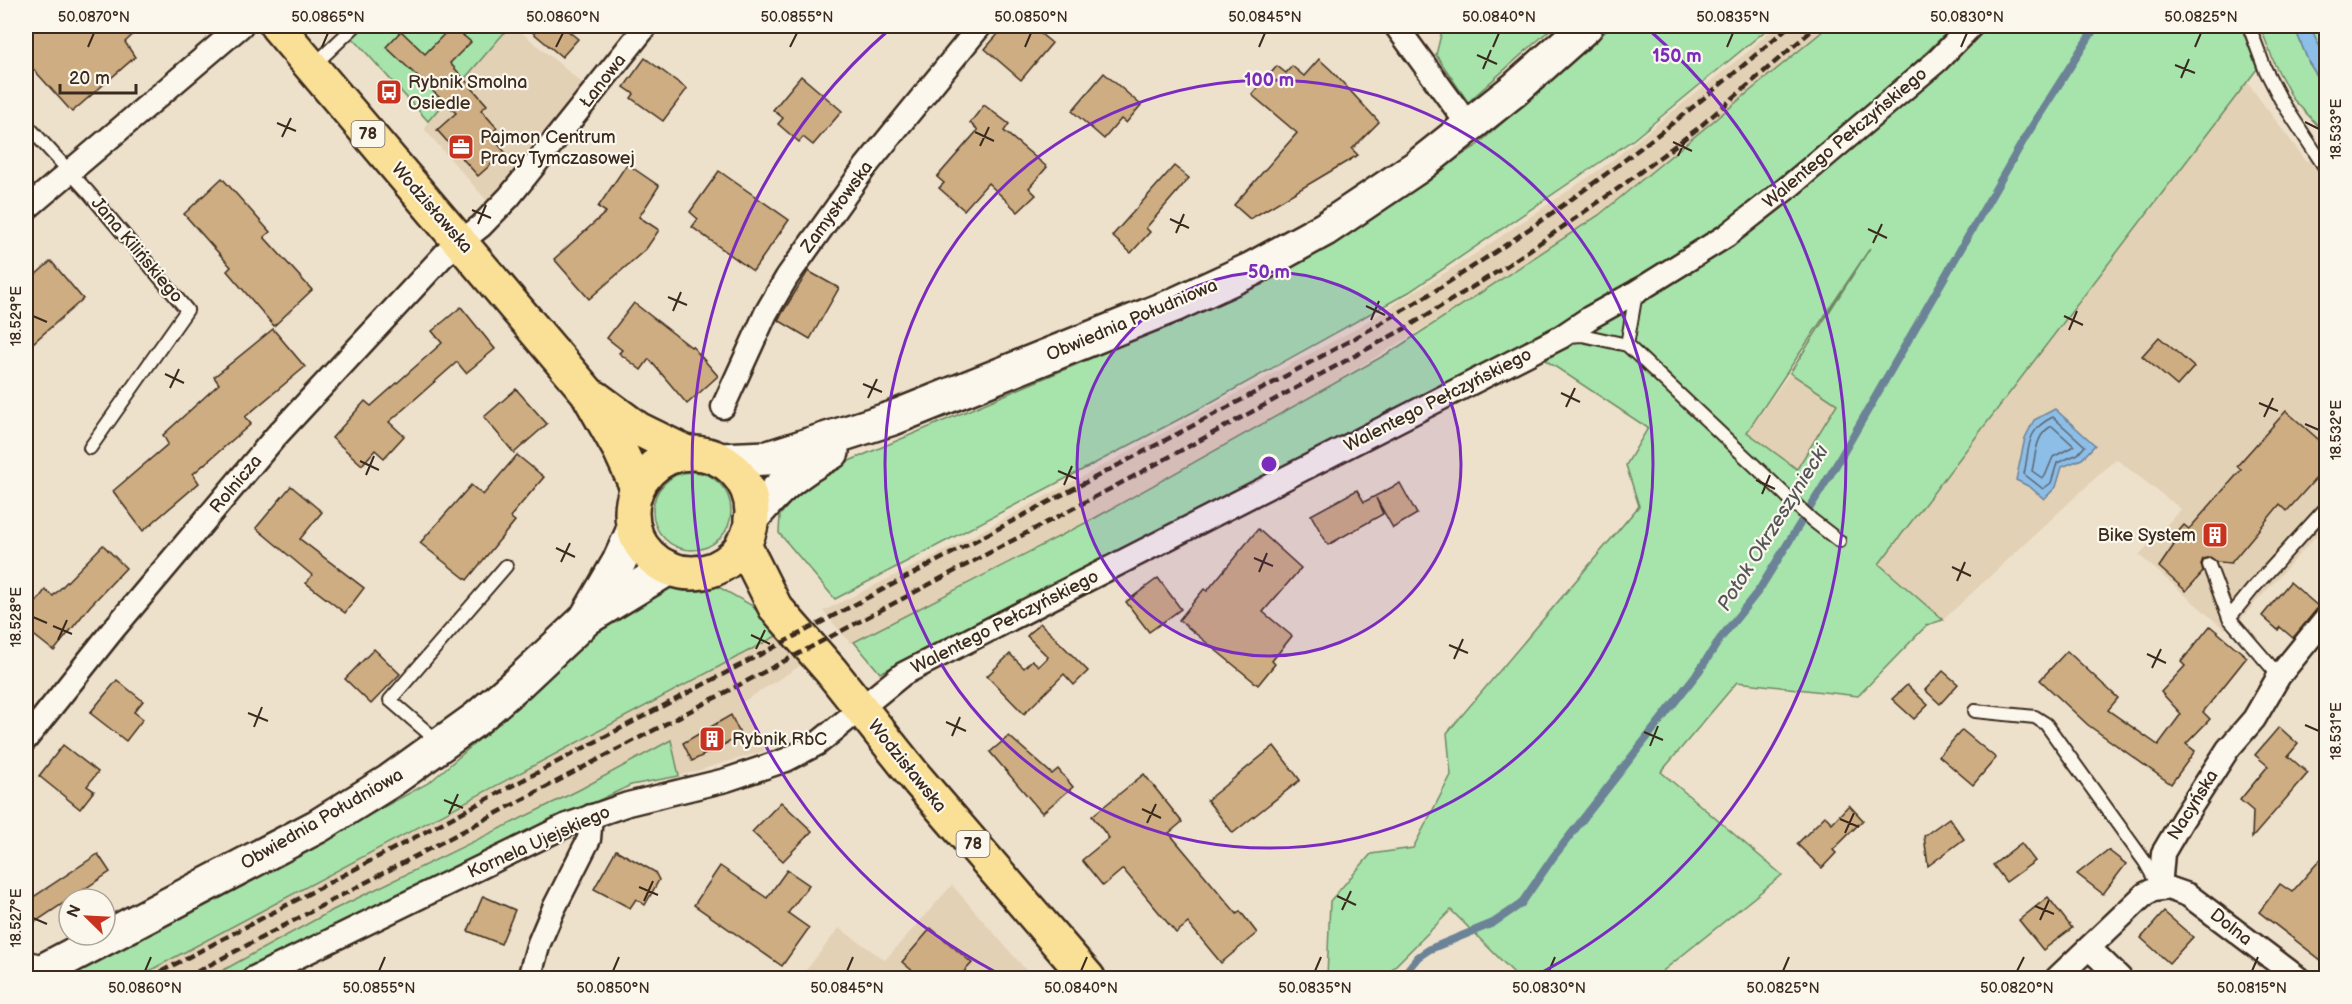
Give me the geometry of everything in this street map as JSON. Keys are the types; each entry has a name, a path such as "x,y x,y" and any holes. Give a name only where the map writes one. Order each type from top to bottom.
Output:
{"main road":[{"name":"Wodzisławska","path":"277,26 587,392 638,487"},
{"name":"Obwiednia Południowa","path":"720,460 778,456 893,417 1174,305 1252,269 1360,207 1417,167 1469,126 1586,26"},
{"name":"Wodzisławska","path":"587,392 638,429 687,453"},
{"name":"Obwiednia Południowa","path":"747,531 776,490 800,471 893,417"},
{"name":"78","path":"687,453 705,454 720,460 735,472 746,488 751,506 747,531"},
{"path":"669,568 646,552 634,529 633,507 638,487 648,473 659,463 673,456 687,453"},
{"name":"Obwiednia Południowa","path":"587,618 619,562 634,529"},
{"name":"Wodzisławska","path":"747,531 775,607 917,779 1088,978"},
{"path":"706,571 727,561 747,531"},
{"name":"Obwiednia Południowa","path":"36,967 318,826 390,781 442,745 520,681 587,618 669,568"},
{"name":"78","path":"669,568 686,572 706,571"},
{"name":"Wodzisławska","path":"706,571 775,607"}],"street":[{"path":"26,209 241,26"},
{"name":"Łanowa","path":"462,242 509,197 646,26"},
{"name":"Zamysłowska","path":"723,407 766,313 787,277 866,166 980,26"},
{"path":"1396,26 1469,126"},
{"name":"Walentego Pełczyńskiego","path":"860,708 903,674 1561,337 1726,236 1791,185 1937,61 1971,26"},
{"name":"Rolnicza","path":"26,739 112,631 276,436 444,255 462,242"},
{"name":"Nacyńska","path":"2160,888 2163,853 2228,749 2254,719 2279,676 2326,618"},
{"name":"Kornela Ujejskiego","path":"254,978 485,864 591,816 655,797 726,780 786,760 817,744 860,708"},
{"path":"529,978 539,943 554,908 589,839 591,816"},
{"path":"2057,978 2145,894 2160,888"},
{"name":"Dolna","path":"2160,888 2176,890 2197,901 2298,978"},
{"path":"2089,948 2120,978"}],"lane":[{"path":"312,67 355,26"},
{"path":"2249,26 2265,69 2281,100 2326,169"},
{"path":"26,124 70,172"},
{"name":"Jana Kilińskiego","path":"70,172 187,310 90,448"},
{"path":"1627,345 1636,291"},
{"path":"1561,337 1582,335 1627,345 1812,520 1839,541"},
{"path":"2229,618 2254,586 2326,508"},
{"path":"2209,565 2229,618 2279,676"},
{"path":"442,745 390,700 506,566"},
{"path":"1975,711 2035,717 2046,724 2145,862 2160,888"}],"shaded area":[{"path":"510,26 514,26 586,86 488,202 425,130 428,121"},
{"path":"1775,26 1829,26 1599,215 1470,300 1315,394 1095,518 854,642 850,643 823,611 946,550 1352,331 1475,254 1606,165 1751,49"},
{"path":"2247,82 2307,162 2324,145 2326,146 2326,525 2239,621 2224,629 2139,555 2181,509 2116,459 1943,620 1879,564"},
{"path":"1790,373 1837,404 1797,469 1747,432"},
{"path":"780,634 803,664 741,703 765,751 679,776 671,740 579,790 333,910 209,978 136,978"},
{"path":"952,885 1033,978 800,978 839,928 885,960"}],"green space":[{"path":"342,26 510,26 428,121"},
{"path":"1443,26 1554,26 1468,102 1436,55"},
{"path":"1612,26 1771,26 1634,139 1409,292 1197,410 835,599 779,533 780,515 801,490 835,467 1233,298 1475,147"},
{"path":"1829,26 1954,26 1885,91 1693,248 1420,402 880,673 854,642 1095,518 1392,351 1599,215"},
{"path":"1983,26 2241,26 2257,69 1879,564 1943,620 1927,625 1858,696 1737,682 1661,772 1782,875 1654,978 1519,978 1451,910 1383,978 1327,978 1330,901 1371,854 1413,848 1451,775 1447,733 1639,506 1626,465 1648,428 1542,358 1709,256 1952,64","holes":["1870,248 1790,373 1837,404 1797,469 1747,432"]},
{"path":"2260,26 2294,26 2309,63 2326,90 2326,134 2293,99 2275,65"},
{"path":"2310,26 2326,26 2326,60"},
{"path":"692,472 707,475 724,489 731,511 728,526 714,543 692,550 677,547 660,533 653,511 656,496 670,479"},
{"path":"662,581 708,581 751,605 780,634 136,978 56,978 296,855 430,782 541,686 604,617"},
{"path":"671,740 679,776 631,785 300,942 232,978 209,978 333,910 579,790"}],"water":[{"path":"2294,26 2310,26 2326,60 2326,90 2309,63"},
{"path":"2055,409 2095,445 2082,459 2062,467 2056,487 2044,499 2030,487 2016,480 2025,438 2034,420"}],"building":[{"path":"26,26 142,26 125,42 135,57 72,112 26,61"},
{"path":"452,26 471,42 450,63 487,105 481,110 497,128 490,135 505,152 478,176 437,130 456,113 386,47 401,31 425,54"},
{"path":"525,26 562,26 578,39 562,57"},
{"path":"1005,26 1031,26 1052,43 1021,80 985,49"},
{"path":"645,58 687,89 663,121 631,98 634,94 624,87"},
{"path":"1319,59 1379,122 1352,149 1358,155 1250,219 1234,205 1297,133 1252,95 1277,66 1286,73 1292,66 1304,76"},
{"path":"1104,73 1141,105 1126,123 1121,119 1104,139 1072,111"},
{"path":"801,76 842,111 813,145 803,137 799,142 778,124 783,118 773,110"},
{"path":"984,105 1009,124 1004,131 1047,167 1029,188 1036,195 1018,212 988,183 964,210 939,188 944,183 937,177 978,130 970,123"},
{"path":"627,164 659,186 639,217 659,230 646,249 589,299 554,259 606,212 598,207"},
{"path":"1174,166 1189,178 1146,228 1150,232 1131,253 1112,236"},
{"path":"719,171 789,220 753,271 692,227 698,219 690,212"},
{"path":"222,178 270,232 264,237 312,290 274,326 227,271 231,267 184,214"},
{"path":"51,261 83,299 26,349 26,283"},
{"path":"808,271 839,288 810,339 778,320"},
{"path":"634,303 692,346 718,376 687,404 649,359 641,370 619,353 622,350 607,338"},
{"path":"461,307 495,349 466,373 457,362 389,422 404,436 384,458 375,450 362,465 332,438 365,401 371,406 442,343 432,331"},
{"path":"273,329 305,367 245,417 251,424 193,474 199,483 143,531 113,491 168,444 163,435 219,384 214,377"},
{"path":"2159,337 2194,367 2177,386 2142,356"},
{"path":"516,389 547,424 514,453 484,417"},
{"path":"2286,411 2326,446 2326,467 2287,511 2280,504 2231,563 2217,562 2210,557 2203,559 2201,564 2203,572 2186,591 2159,567 2174,545 2170,541 2184,525 2189,529 2241,470 2237,466"},
{"path":"517,455 544,477 510,517 515,521 467,580 420,543 471,485 483,495"},
{"path":"1400,483 1417,514 1393,528 1376,498 1383,514 1328,545 1311,515 1357,490 1364,502"},
{"path":"291,486 322,512 300,539 364,588 345,613 306,583 312,575 256,528"},
{"path":"1258,529 1301,568 1263,612 1292,636 1272,661 1275,664 1258,685 1179,620 1204,589 1207,591"},
{"path":"103,545 126,568 90,606 54,651 26,629 26,616 45,590 53,596"},
{"path":"1158,578 1181,609 1149,632 1126,602"},
{"path":"2290,582 2319,607 2293,638 2280,627 2278,630 2262,616"},
{"path":"1040,623 1088,671 1074,685 1064,674 1024,714 987,676 1010,654 1024,668 1032,660 1039,666 1048,657 1027,636"},
{"path":"2210,626 2247,657 2203,712 2210,719 2186,744 2195,751 2171,784 2088,725 2040,680 2067,651 2118,698 2108,710 2158,745 2181,714 2161,692 2185,666 2181,662"},
{"path":"374,649 400,674 371,704 345,679"},
{"path":"1943,671 1958,684 1940,704 1925,690"},
{"path":"117,680 143,701 134,712 143,719 126,741 90,713"},
{"path":"1907,685 1928,705 1914,719 1892,699"},
{"name":"Rybnik RbC","path":"731,715 741,736 692,761 683,743"},
{"path":"2279,727 2298,744 2288,756 2308,773 2252,838 2253,811 2240,800 2268,766 2255,755"},
{"path":"1962,730 1996,758 1973,785 1939,756"},
{"path":"1009,736 1052,774 1058,769 1073,787 1042,813 990,752"},
{"path":"63,745 98,772 87,786 94,791 80,809 39,776"},
{"path":"1274,746 1300,780 1233,833 1207,800"},
{"path":"1144,774 1182,822 1169,833 1237,914 1240,911 1257,933 1221,963 1188,923 1176,933 1123,869 1103,886 1082,860 1109,838 1092,816"},
{"path":"781,802 812,831 783,861 752,832"},
{"path":"1849,805 1863,820 1833,850 1836,853 1822,868 1797,844 1825,816 1832,823"},
{"path":"1949,818 1964,839 1928,866 1924,836"},
{"path":"2021,843 2035,861 2006,882 1993,865"},
{"path":"616,850 655,872 659,880 645,905 636,899 630,908 594,889"},
{"path":"2108,850 2126,864 2103,894 2077,874"},
{"path":"2326,853 2326,964 2259,912 2280,884 2292,892"},
{"path":"98,854 110,872 88,887 57,887 57,907 26,928 26,902"},
{"path":"720,866 767,898 787,870 809,885 788,913 809,928 782,966 694,905"},
{"path":"483,896 515,910 501,944 468,931"},
{"path":"2048,897 2072,928 2043,950 2019,920"},
{"path":"2164,912 2193,937 2169,963 2141,938"},
{"path":"931,928 972,963 958,978 921,978 902,962"}],"waterway":[{"name":"Potok Okrzeszyniecki","path":"1401,978 1418,957 1430,949 1493,923 1521,904 1554,856 1699,671 1720,639 1759,590 1835,467 2026,136 2096,26"}],"railway":[{"path":"149,978 1262,389 1399,312 1489,256 1622,162 1707,96 1789,26"},
{"path":"185,978 1125,481 1404,329 1505,267 1623,185 1697,129 1817,26"}],"place":[{"name":"Rybnik Smolna Osiedle","path":"389,92"},
{"name":"Pajmon Centrum Pracy Tymczasowej","path":"461,147"},
{"name":"Bike System","path":"2215,535"},
{"name":"Rybnik RbC","path":"712,739"}]}
